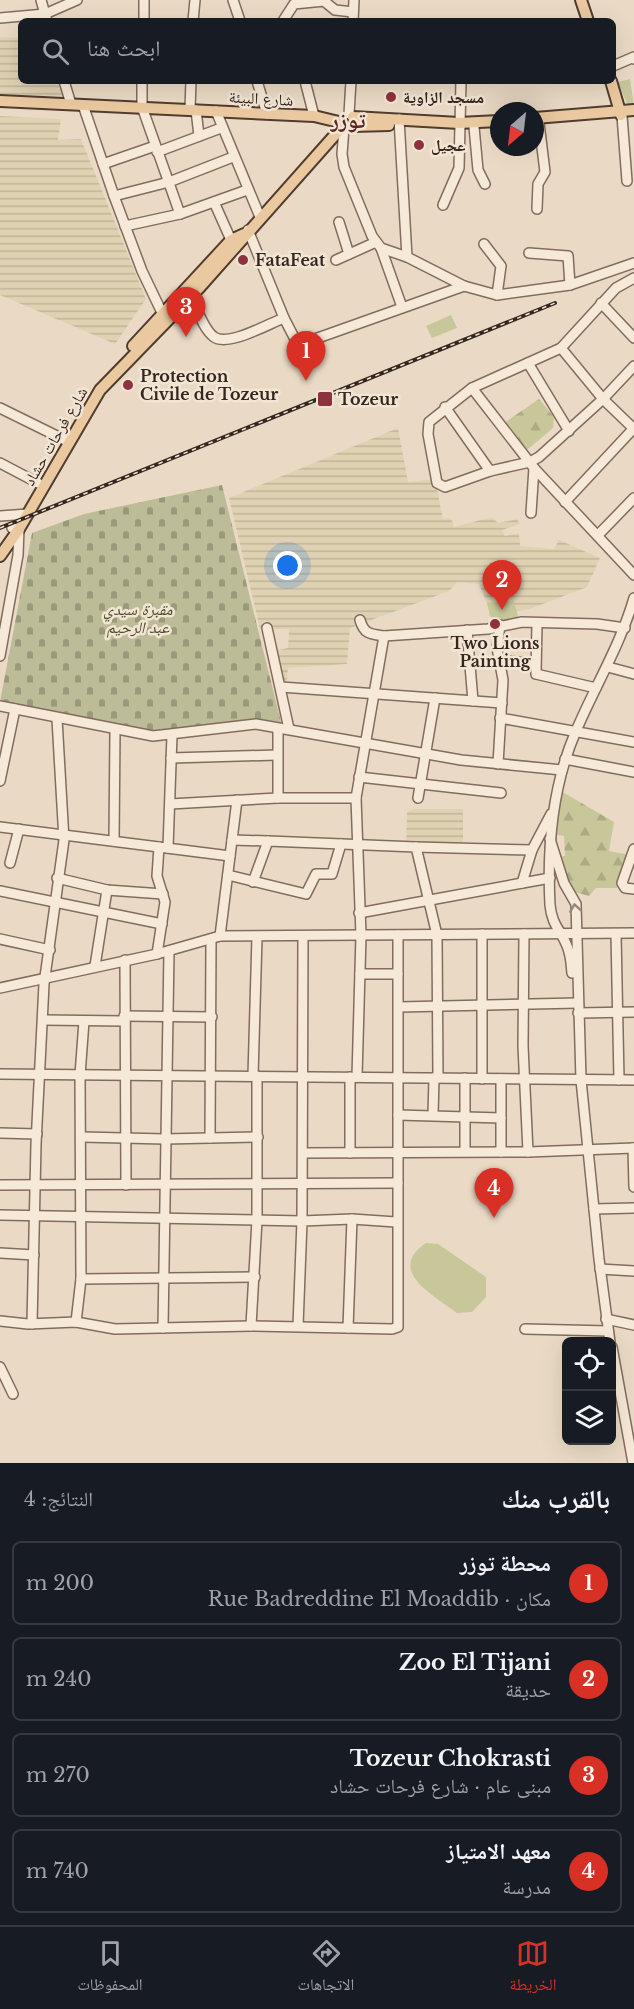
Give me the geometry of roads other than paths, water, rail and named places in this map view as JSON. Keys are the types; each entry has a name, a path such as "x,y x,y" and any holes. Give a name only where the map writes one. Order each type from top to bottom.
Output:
{"main road":[{"path":"581,0 587,18"},
{"path":"612,84 621,113"},
{"name":"شارع البيئة","path":"0,101 314,116 347,122"},
{"path":"544,120 634,110"},
{"path":"621,113 634,116"},
{"path":"347,122 490,126"},
{"name":"شارع فرحات حشاد","path":"25,513 38,483 100,390 164,317 239,243 246,232 347,122"},
{"path":"459,126 490,122"},
{"name":"شارع فرحات حشاد","path":"164,317 190,297 197,284 231,240 246,232"},
{"name":"شارع فرحات حشاد","path":"0,556 66,441"},
{"name":"شارع فرحات حشاد","path":"0,544 15,529"}],"street":[{"path":"41,0 46,17"},
{"path":"0,18 46,17 77,0"},
{"path":"144,0 144,18"},
{"path":"193,18 195,0"},
{"path":"233,0 239,18"},
{"path":"285,18 294,4 324,1 335,10 353,17 354,0"},
{"path":"616,65 634,58"},
{"path":"65,84 71,104"},
{"path":"142,84 141,107 180,214"},
{"path":"191,84 193,110 199,136"},
{"path":"258,84 267,114"},
{"path":"306,84 314,116"},
{"path":"351,84 342,154 344,167 379,245 402,307"},
{"path":"443,206 459,168 461,84"},
{"path":"83,105 125,226 164,317"},
{"path":"216,111 233,157 260,217"},
{"path":"621,113 627,181"},
{"path":"399,122 407,257"},
{"path":"474,127 478,170 485,184"},
{"path":"103,164 221,128"},
{"path":"537,209 538,184 545,172 542,156"},
{"path":"114,196 169,182 233,157"},
{"path":"125,226 180,214 247,190"},
{"path":"214,202 231,240"},
{"path":"339,222 349,254"},
{"path":"246,232 295,343 300,345 464,286"},
{"path":"484,244 501,266 496,295"},
{"path":"336,260 379,245 464,286 496,295 570,285 634,263"},
{"path":"529,253 568,256 570,285"},
{"path":"634,292 630,280 616,288 561,348 472,387 445,407 427,425 437,483 445,487 490,471 532,465 603,399 634,366"},
{"path":"190,297 213,336 220,340 230,340 284,318"},
{"path":"601,303 634,338"},
{"path":"561,348 603,399 634,429 565,502"},
{"path":"528,363 569,431"},
{"path":"472,387 532,465 634,575"},
{"path":"445,407 490,471"},
{"path":"0,408 66,441"},
{"path":"0,463 38,483"},
{"path":"531,513 532,465"},
{"path":"598,535 634,498"},
{"path":"0,516 25,513"},
{"path":"0,656 18,555 15,529"},
{"path":"577,1007 569,951 551,916 550,839 565,759 575,733 624,631 634,598"},
{"path":"360,620 363,630 368,634 384,636 488,629 500,625 537,623 597,624 624,631 634,638"},
{"path":"537,623 535,664 538,675 596,688"},
{"path":"498,764 502,703 502,674 497,660 500,625"},
{"path":"267,628 289,729"},
{"path":"467,630 473,701"},
{"path":"350,1153 361,935 356,798 384,636"},
{"path":"497,660 535,664"},
{"path":"608,667 634,674"},
{"path":"281,687 502,703"},
{"path":"418,798 435,698"},
{"path":"0,706 115,731 153,736 244,724 267,725 364,745 498,764 562,770"},
{"path":"0,782 15,709"},
{"path":"500,718 634,742"},
{"path":"32,1324 37,1134 45,978 63,835 57,719"},
{"path":"278,729 276,755 278,798"},
{"path":"114,841 115,731"},
{"path":"157,954 165,902 157,876 171,804 172,735"},
{"path":"171,758 276,755"},
{"path":"565,759 634,772"},
{"path":"359,777 501,793"},
{"path":"171,804 278,798 356,798"},
{"path":"210,1138 215,938 228,875 237,800"},
{"path":"522,883 532,850 554,811"},
{"path":"0,827 230,856"},
{"path":"10,863 19,829"},
{"path":"550,839 564,883 575,900 578,932 577,1007 581,1080 609,1337"},
{"path":"232,840 532,850"},
{"path":"253,882 267,841"},
{"path":"228,875 306,894 316,874 330,875 334,872 341,844"},
{"path":"416,847 437,935 439,1006 433,1115"},
{"path":"634,849 622,883 625,888 634,889"},
{"path":"57,878 107,890 163,894"},
{"path":"359,913 522,883 550,881 564,883"},
{"path":"95,966 107,890"},
{"path":"0,891 162,924"},
{"path":"0,997 0,988 157,954 215,938 558,932 634,933"},
{"path":"482,934 482,1079"},
{"path":"524,934 523,1004 528,1152"},
{"path":"616,934 619,1080"},
{"path":"0,1321 32,1324 76,1322 115,1329 298,1326 392,1329 400,1325 396,1222 398,935"},
{"path":"298,1326 304,1184 301,1077 303,936"},
{"path":"251,1326 257,1220 258,1137 255,1076 257,937"},
{"path":"0,939 50,950"},
{"path":"162,1328 169,951"},
{"path":"125,960 126,1185"},
{"path":"360,974 398,974"},
{"path":"399,1007 523,1004 634,1012"},
{"path":"43,1020 212,1017"},
{"path":"76,1322 81,1279 80,1075 84,1020"},
{"path":"0,1074 634,1080"},
{"path":"465,1078 465,1151"},
{"path":"501,1079 501,1152"},
{"path":"398,1114 501,1118"},
{"path":"0,1133 37,1134"},
{"path":"82,1137 165,1139 258,1137"},
{"path":"303,1153 398,1154 633,1148 634,1187"},
{"path":"0,1185 398,1183"},
{"path":"594,1209 634,1208"},
{"path":"0,1215 302,1221 352,1219 396,1222"},
{"path":"348,1328 352,1219"},
{"path":"0,1253 34,1255"},
{"path":"600,1269 634,1271"},
{"path":"81,1279 255,1277"},
{"path":"606,1319 634,1325"},
{"path":"525,1329 608,1331"},
{"path":"0,1367 13,1394"},
{"path":"616,1369 633,1463"}],"railway":[{"path":"0,528 555,303"}],"place":[{"name":"مسجد الزاوية","path":"391,97"},
{"name":"عجيل","path":"419,145"},
{"name":"FataFeat","path":"243,260"},
{"name":"Tozeur Chokrasti","path":"186,337"},
{"name":"محطة توزر","path":"306,381"},
{"name":"Protection Civile de Tozeur","path":"128,385"},
{"name":"Tozeur","path":"325,399"},
{"name":"Zoo El Tijani","path":"502,610"},
{"name":"Two Lions Painting","path":"495,624"},
{"name":"معهد الامتياز","path":"494,1218"}],"district":[{"name":"توزر","path":"348,120"}],"park label":[{"name":"مقبرة سيدي عبد الرحيم","path":"138,618"}]}
